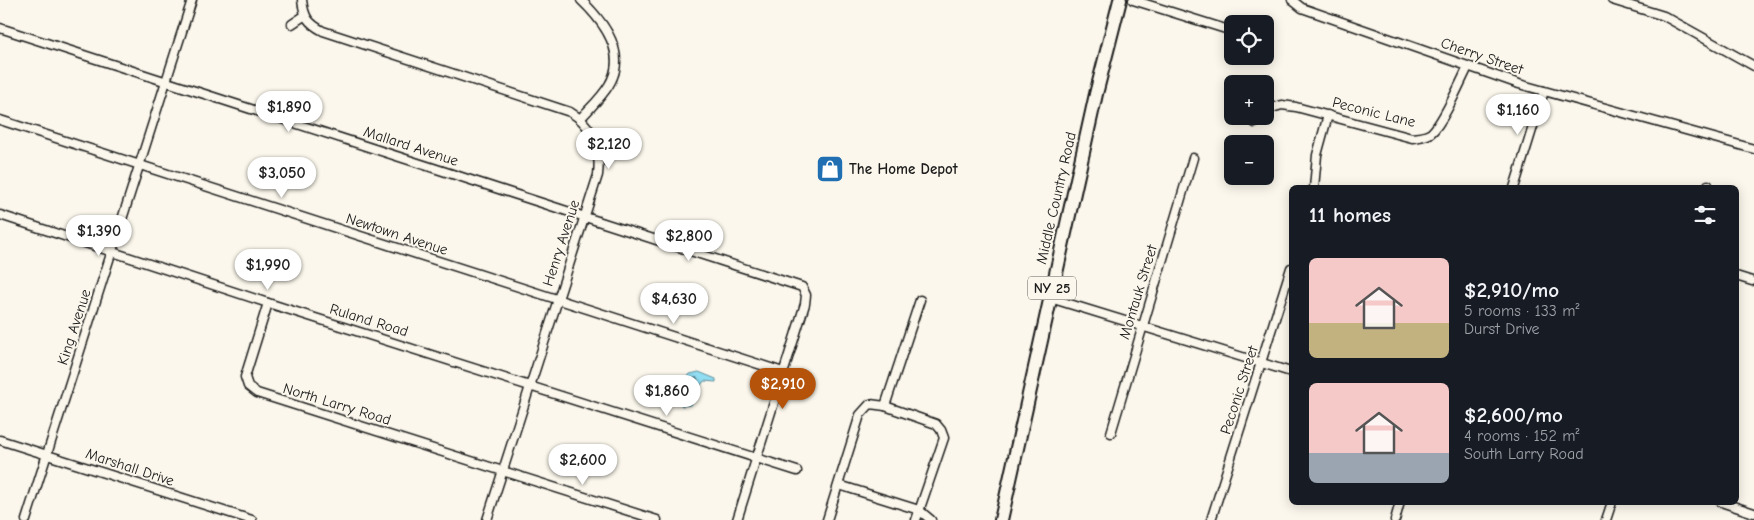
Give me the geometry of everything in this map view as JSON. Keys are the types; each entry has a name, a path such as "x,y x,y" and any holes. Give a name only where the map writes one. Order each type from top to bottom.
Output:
{"main road":[{"name":"Middle Country Road","path":"1000,520 1096,94 1120,0"}],"street":[{"name":"King Avenue","path":"26,520 141,166 191,0"},
{"path":"302,0 304,16 311,25 323,31 554,106 581,118 608,86 617,62 616,51 610,39 591,10 581,0"},
{"path":"1133,0 1224,28"},
{"name":"Cherry Street","path":"1292,0 1302,8 1544,92 1754,149"},
{"path":"1612,0 1664,16 1754,66"},
{"path":"292,24 304,16"},
{"name":"Mallard Avenue","path":"0,28 793,283 802,287 806,295 805,304 783,372"},
{"name":"Peconic Lane","path":"1274,107 1282,105 1412,138 1422,137 1431,133 1437,125 1468,67"},
{"path":"1515,185 1544,92"},
{"path":"1314,185 1317,155 1328,116"},
{"name":"Henry Avenue","path":"487,520 598,175 600,159 593,134 581,118"},
{"name":"Newtown Avenue","path":"0,120 783,372"},
{"name":"Montauk Street","path":"1111,434 1193,158"},
{"name":"Ruland Road","path":"0,215 268,303 797,471"},
{"name":"Peconic Street","path":"1211,520 1289,275"},
{"path":"1739,277 1752,281"},
{"path":"1050,298 1289,371"},
{"path":"885,406 920,300"},
{"name":"North Larry Road","path":"268,303 245,377 248,386 257,393 503,471"},
{"path":"737,520 783,372"},
{"path":"827,520 860,415 870,404 885,406 936,424 941,430 944,438 916,520"},
{"name":"Marshall Drive","path":"0,440 252,520"},
{"path":"503,471 657,520"},
{"path":"839,485 919,510 931,520"},
{"path":"1395,520 1399,505"},
{"path":"1606,520 1611,505"},
{"path":"1730,505 1754,513"}],"water":[{"path":"699,372 716,379 716,382 704,381 695,394 691,405 682,406 677,399 682,384 690,374"}],"place":[{"name":"The Home Depot","path":"830,169"}]}
